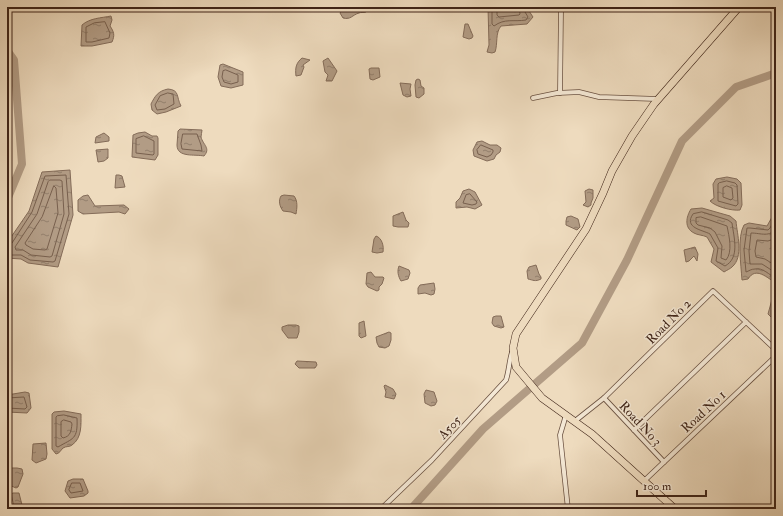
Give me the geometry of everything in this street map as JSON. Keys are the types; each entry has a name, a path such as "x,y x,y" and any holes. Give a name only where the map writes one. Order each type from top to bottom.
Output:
{"main road":[{"path":"674,509 592,434 542,398 516,367 513,348 516,334 586,229 601,199 612,171 632,136 658,100 739,7"}],"street":[{"path":"560,93 561,9"},
{"path":"533,98 560,93 579,92 599,97 658,100"},
{"name":"Road No 2","path":"604,398 713,291 746,322"},
{"path":"634,430 746,322 776,350"},
{"name":"A505","path":"381,509 432,460 506,380 508,364 513,348"},
{"name":"Road No 1","path":"644,481 776,356"},
{"path":"575,421 604,398"},
{"name":"Road No 3","path":"604,398 664,462"},
{"path":"566,414 560,435 568,509"}],"water":[{"path":"344,7 368,7 366,12 357,14 350,18 343,18 340,13"},
{"path":"488,7 528,7 533,17 527,24 501,26 498,32 495,52 492,53 487,52 489,45"},
{"path":"111,16 112,20 110,26 114,35 112,42 92,46 81,46 82,25 92,20"},
{"path":"465,24 468,24 473,36 472,38 469,39 463,37"},
{"path":"302,58 310,60 303,65 304,67 301,75 296,76 296,66"},
{"path":"328,58 337,71 332,81 326,81 328,75 325,72 323,61"},
{"path":"223,64 243,72 243,85 231,88 221,86 218,77 220,65"},
{"path":"379,68 380,77 373,80 370,79 369,69"},
{"path":"416,80 420,80 421,86 424,88 424,94 419,98 416,97 415,85"},
{"path":"400,83 411,84 411,96 407,97 403,95"},
{"path":"168,89 176,92 181,106 157,114 152,110 151,104 157,94"},
{"path":"180,129 202,130 201,137 207,149 204,156 187,155 180,152 177,145 178,131"},
{"path":"145,132 152,136 157,136 158,138 158,155 155,160 132,157 133,135"},
{"path":"104,133 109,137 109,141 95,143 96,137"},
{"path":"482,141 490,145 497,145 501,148 500,152 494,159 487,161 474,156 473,150 477,142"},
{"path":"108,149 108,158 104,161 98,162 96,150"},
{"path":"70,170 73,215 58,267 28,263 21,259 7,258 7,243 29,211 42,172"},
{"path":"116,175 122,176 125,187 115,188"},
{"path":"727,177 737,179 741,183 742,205 740,210 724,208 710,201 714,198 713,184 716,179"},
{"path":"469,189 475,192 482,205 475,209 467,207 456,208 456,202 460,198 463,191"},
{"path":"589,189 593,190 593,198 591,205 588,207 583,205 586,202 585,191"},
{"path":"88,195 95,206 124,205 129,209 125,214 119,212 83,214 78,211 78,200 83,196"},
{"path":"281,196 294,196 297,205 296,214 283,211 280,200"},
{"path":"702,208 730,216 736,221 739,245 738,257 736,263 724,272 711,262 714,249 707,237 694,233 687,225 688,215 691,209"},
{"path":"776,210 776,283 758,273 754,273 748,279 742,280 740,244 744,225 749,223 767,226"},
{"path":"403,212 409,223 408,227 393,226 393,216"},
{"path":"571,216 578,219 580,227 577,230 566,225 567,217"},
{"path":"376,236 380,238 382,242 383,252 372,252 374,239"},
{"path":"695,247 698,254 697,261 694,256 686,262 684,250"},
{"path":"536,265 541,279 536,281 528,279 527,271 529,267"},
{"path":"399,266 409,270 410,273 408,279 401,281 398,274"},
{"path":"371,272 375,277 384,278 379,290 377,291 368,287 366,284 367,273"},
{"path":"434,283 434,294 418,294 418,288 420,285"},
{"path":"776,291 776,322 768,314 774,292"},
{"path":"501,316 504,327 501,328 494,326 492,323 493,317"},
{"path":"364,321 366,336 361,338 359,336 359,323"},
{"path":"288,325 299,326 297,338 288,338 282,330 282,327"},
{"path":"389,332 391,333 391,340 389,346 385,348 379,347 376,337"},
{"path":"297,361 316,362 317,365 315,368 299,368 295,364"},
{"path":"385,385 393,389 396,394 394,399 385,397"},
{"path":"426,390 434,392 437,401 435,405 431,406 425,403 424,394"},
{"path":"25,392 29,393 31,408 27,413 7,412 7,395"},
{"path":"64,411 81,414 80,431 78,439 71,446 63,448 56,454 52,449 52,414 54,412"},
{"path":"46,443 46,459 36,463 32,460 33,444"},
{"path":"10,468 22,469 23,474 18,487 16,488 7,484"},
{"path":"73,479 83,479 88,493 84,496 70,498 65,491 68,481"},
{"path":"19,493 22,505 20,509 14,506 11,494"}],"waterway":[{"path":"7,50 14,60 22,164 7,200"},
{"path":"411,509 483,429 582,343 627,260 682,141 736,87 776,73"}]}
